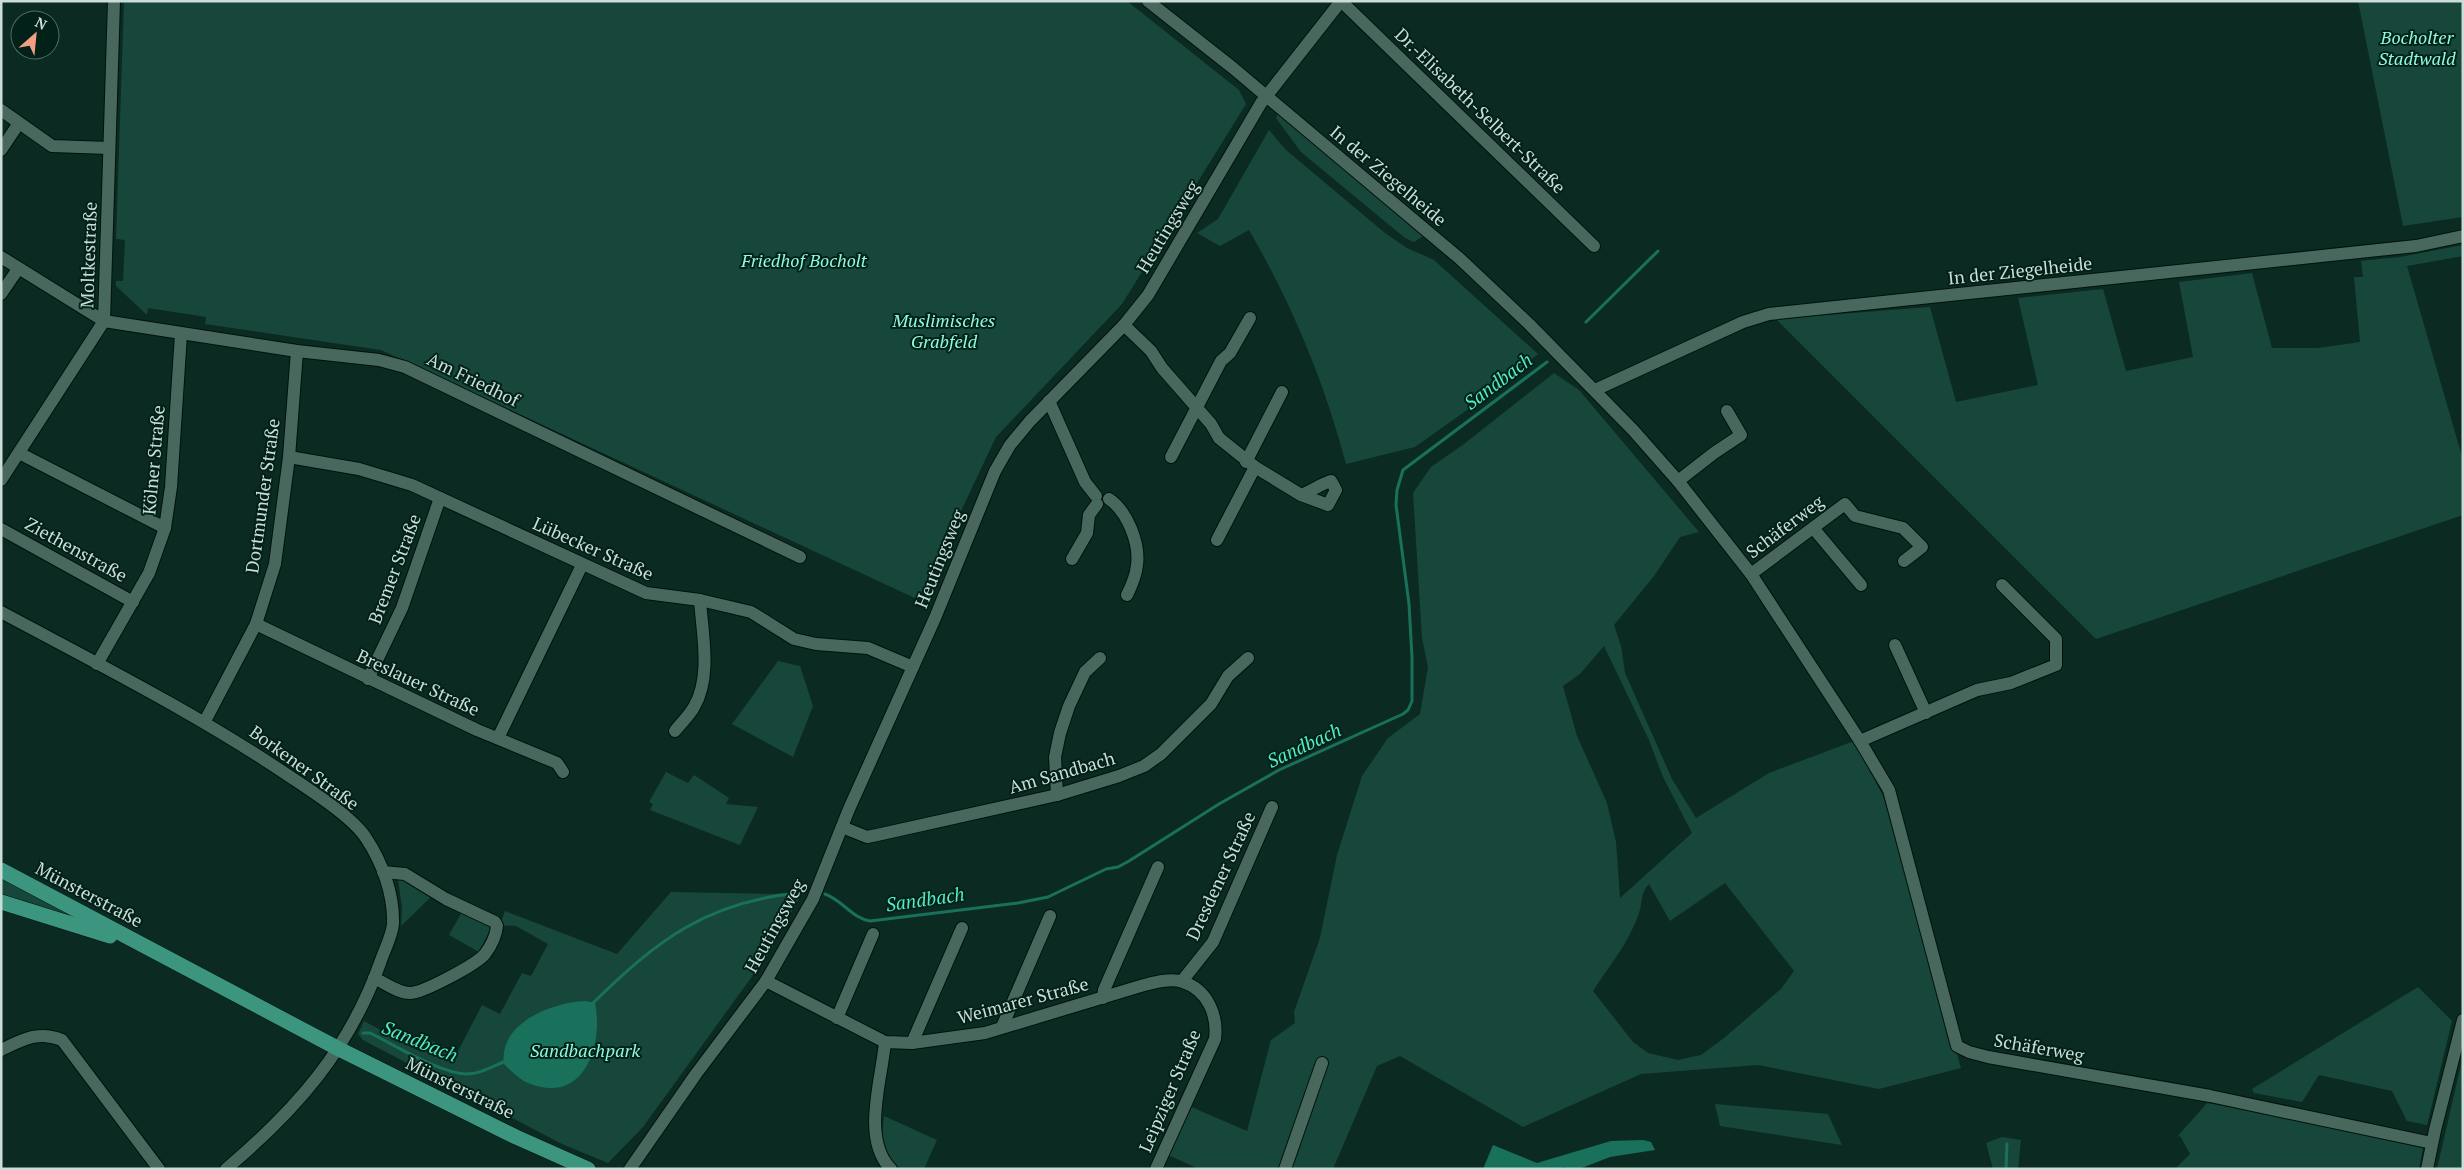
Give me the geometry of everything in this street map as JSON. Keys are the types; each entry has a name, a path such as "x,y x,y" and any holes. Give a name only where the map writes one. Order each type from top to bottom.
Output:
{"main road":[{"name":"Münsterstraße","path":"1,870 339,1049 508,1133 588,1169"},
{"name":"Münsterstraße","path":"1,902 93,929 158,954"}],"street":[{"name":"Moltkestraße","path":"1,480 104,321 114,1"},
{"name":"In der Ziegelheide","path":"1148,1 1266,96 1459,258 1564,358 1611,406"},
{"name":"Heutingsweg","path":"630,1169 696,1074 766,980 813,899 842,827 995,472 1010,445 1049,401 1124,324 1148,295 1266,96 1336,3"},
{"name":"Dr.-Elisabeth-Selbert-Straße","path":"1336,3 1594,246"},
{"path":"1,110 52,146 109,148"},
{"path":"1,150 20,123"},
{"name":"In der Ziegelheide","path":"1595,390 1743,322 1769,314 2416,246 2463,236"},
{"path":"1,257 104,321"},
{"path":"1,294 18,269"},
{"path":"1171,457 1221,361 1230,353 1250,318"},
{"name":"Am Friedhof","path":"104,321 297,351 379,360 405,366 800,557"},
{"path":"1124,324 1152,351 1162,368 1211,424 1219,438 1251,464 1301,495"},
{"name":"Kölner Straße","path":"97,664 149,573 165,528 172,487 181,334"},
{"name":"Dortmunder Straße","path":"205,721 256,624 275,564 289,457 297,351"},
{"path":"1218,540 1282,392"},
{"path":"1049,401 1085,482 1101,500 1118,505 1123,513 1137,548 1138,564 1127,595"},
{"name":"Schäferweg","path":"1611,406 1678,482 1751,574 1860,741 1889,790 1957,1046 1968,1052 1988,1057 2210,1096 2432,1144"},
{"path":"1678,482 1714,453 1741,436 1727,411"},
{"path":"19,453 165,528"},
{"name":"Lübecker Straße","path":"289,457 332,463 383,475 440,498 646,593 700,600 751,612 782,634 794,639 816,644 868,648 912,667"},
{"name":"Bremer Straße","path":"368,679 402,608 440,498"},
{"path":"1072,559 1087,533 1089,515 1101,500"},
{"name":"Schäferweg","path":"1751,574 1814,529 1845,504 1856,516 1903,528 1922,546 1904,561"},
{"name":"Ziethenstraße","path":"1,529 133,602"},
{"path":"1814,529 1861,585"},
{"path":"498,738 582,565"},
{"path":"1860,741 1976,690 2011,683 2056,665 2056,639 2002,585"},
{"path":"675,731 694,707 700,694 704,650 700,600"},
{"name":"Borkener Straße","path":"1,612 205,721 316,794 364,835 376,854 391,900 393,926 374,978 339,1049 316,1080 284,1116 226,1169"},
{"name":"Breslauer Straße","path":"256,624 368,679 558,763 563,772"},
{"path":"1895,645 1926,713"},
{"path":"1058,796 1055,757 1060,733 1069,706 1084,672 1100,658"},
{"name":"Am Sandbach","path":"842,827 867,837 1058,796 1144,766 1161,754 1211,704 1228,676 1248,658"},
{"name":"Dresdener Straße","path":"1182,981 1213,942 1272,807"},
{"path":"1104,998 1104,990 1158,867"},
{"path":"374,978 410,993 421,991 484,956 498,926 495,922 446,898 405,874 383,872"},
{"path":"1002,1027 1050,916"},
{"path":"912,1043 962,928"},
{"path":"837,1018 874,934"},
{"name":"Weimarer Straße","path":"766,980 885,1042 912,1043 963,1037 1144,985 1166,980 1182,981"},
{"name":"Leipziger Straße","path":"1156,1169 1215,1039 1214,1014 1208,1003 1201,993 1182,981"},
{"path":"2428,1169 2432,1144 2463,1020"},
{"path":"1,1050 30,1036 51,1035 62,1040 159,1169"},
{"path":"885,1042 874,1128 878,1151 890,1169"},
{"path":"1285,1169 1322,1063"}],"green space":[{"name":"Friedhof Bocholt","path":"124,1 1127,1 1239,90 1246,104 1122,304 996,437 919,600 381,350 205,324 206,317 148,308 147,315 116,286 116,281 123,281 125,240 116,239"},
{"name":"Bocholter Stadtwald","path":"2358,1 2463,1 2463,217 2403,226"},
{"path":"1278,114 1423,236 1414,242 1405,238 1301,152 1276,118"},
{"path":"1269,130 1286,150 1385,233 1407,248 1434,260 1538,354 1467,410 1415,447 1346,464 1328,403 1293,315 1249,230 1220,246 1197,233 1218,219"},
{"path":"2463,245 2463,256 2407,266 2463,460 2463,515 2096,639 1776,319 1930,307 1956,402 2038,385 2018,298 2103,289 2126,371 2193,357 2179,282 2252,273 2272,348 2319,348 2360,342 2354,277 2363,277 2361,261 2400,257"},
{"path":"1554,373 1579,390 1699,532 1680,537 1654,576 1614,625 1621,646 1625,673 1672,779 1696,818 1769,773 1854,741 1883,796 1961,1068 1879,1089 1758,1065 1641,1074 1523,1127 1400,1056 1377,1066 1333,1169 1199,1169 1168,1155 1189,1106 1247,1131 1271,1040 1295,1023 1294,1012 1320,938 1337,855 1362,776 1388,738 1420,714 1428,667 1422,638 1413,493 1431,467 1464,444","holes":["1604,646 1649,740 1663,777 1692,833 1620,898 1616,842 1607,803 1577,736 1563,686 1580,674","1725,883 1794,971 1781,989 1724,1038 1701,1055 1678,1060 1648,1053 1633,1042 1593,991 1630,933 1639,913 1644,891 1649,884 1670,921"]},
{"path":"778,661 800,666 813,706 793,757 732,724"},
{"path":"666,772 688,783 694,775 729,798 726,804 758,807 740,845 650,810 653,804 649,802"},
{"path":"1,875 60,906 82,922 1,895"},
{"path":"401,877 432,896 401,926 402,908 398,879"},
{"name":"Sandbachpark","path":"803,891 769,953 643,1127 608,1163 562,1144 363,1040 358,1034 364,1021 421,1052 428,1039 457,1053 482,1005 500,1014 522,973 531,976 548,944 516,926 500,925 505,911 617,954 671,892 774,894"},
{"path":"462,912 491,928 479,952 449,935"},
{"path":"2418,987 2452,1021 2427,1125 2407,1121 2392,1091 2319,1075 2302,1102 2254,1093 2252,1089"},
{"path":"2463,1056 2463,1169 2437,1169"},
{"path":"2207,1103 2416,1142 2423,1147 2419,1169 2175,1169 2190,1154 2180,1136 2177,1137"},
{"path":"1715,1104 1828,1114 1842,1145 1720,1126"},
{"path":"884,1116 937,1140 924,1169 900,1169 888,1156 883,1145"},
{"path":"2002,1137 2021,1140 2018,1169 1993,1169 1986,1143"}],"shaded area":[{"path":"585,1001 595,1003 596,1037 586,1068 576,1079 563,1086 547,1088 528,1083 515,1075 504,1064 504,1050 510,1037 519,1026 544,1011 572,1002"},
{"path":"1643,1140 1651,1142 1655,1150 1610,1157 1579,1169 1566,1169 1565,1167 1562,1169 1483,1169 1493,1145 1537,1163 1611,1141"}],"waterway":[{"name":"Sandbach","path":"1586,322 1658,251"},
{"name":"Sandbach","path":"825,894 837,900 852,913 870,921 1018,903 1048,897 1106,869 1118,867 1129,861 1219,804 1279,770 1403,714 1408,710 1412,701 1409,604 1396,505 1397,490 1403,470 1547,362"},
{"name":"Sandbach","path":"592,1004 639,961 686,927 739,904 769,897 802,893"},
{"name":"Sandbach","path":"363,1033 370,1033 430,1064 455,1072 477,1073 506,1061"},
{"path":"2006,1169 2007,1144"}],"park label":[{"name":"Muslimisches Grabfeld","path":"944,331"}]}
